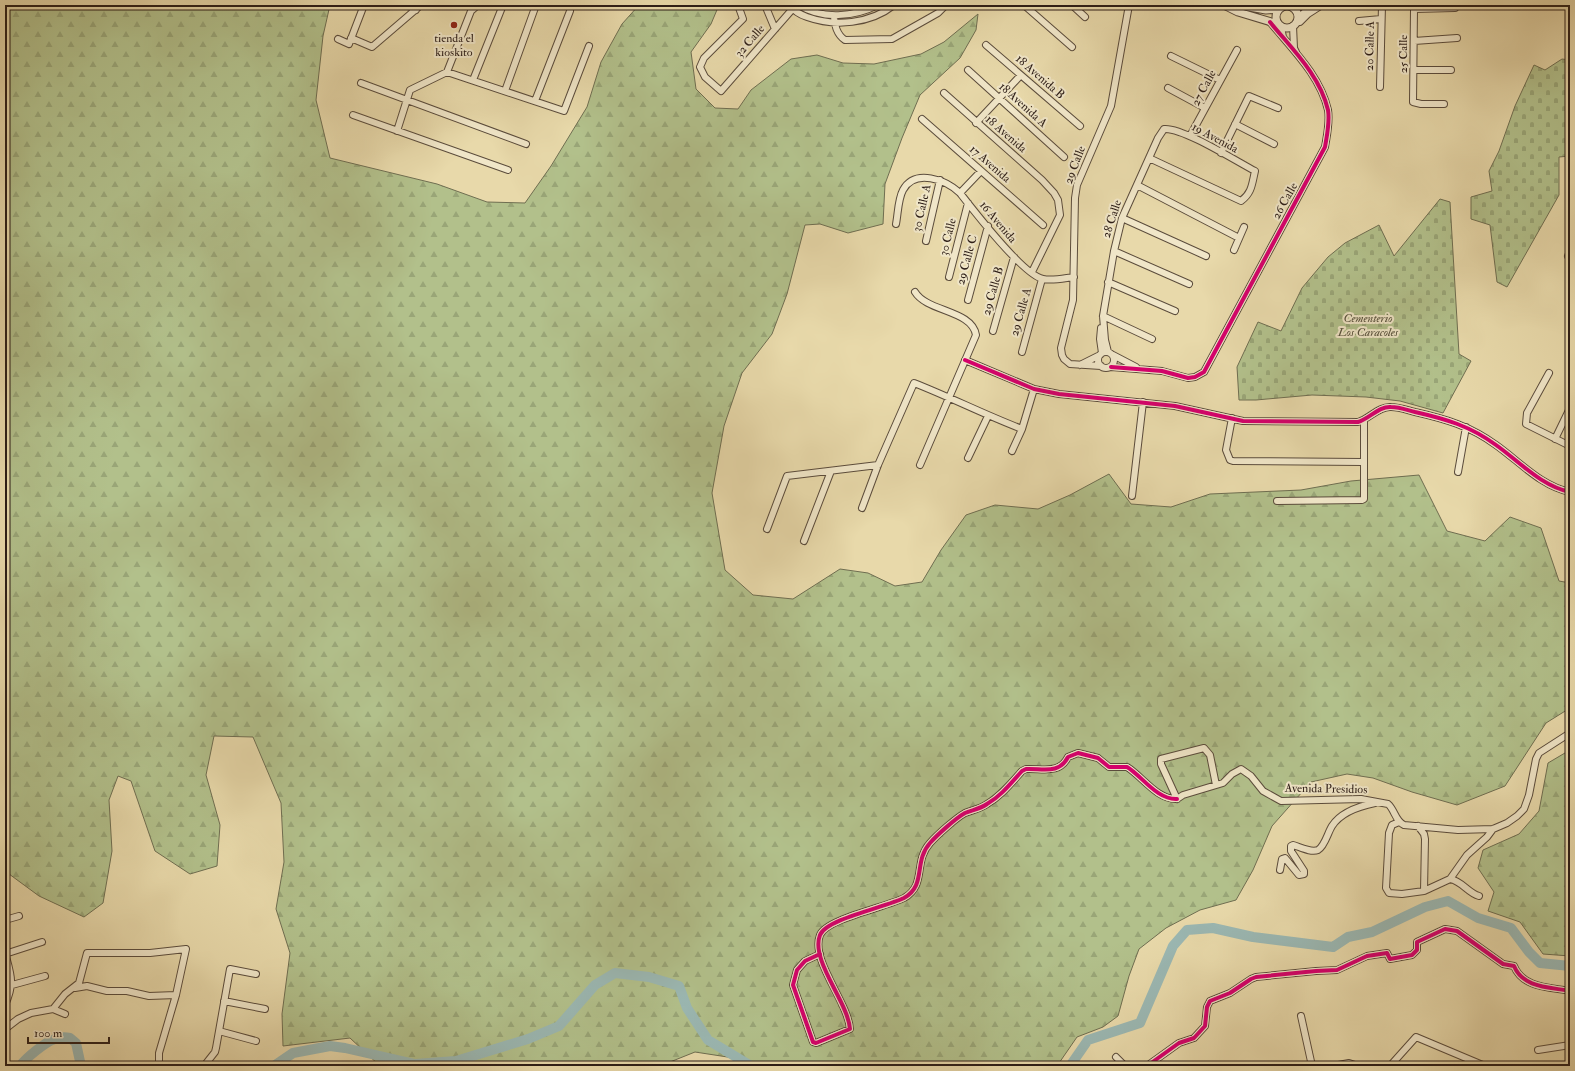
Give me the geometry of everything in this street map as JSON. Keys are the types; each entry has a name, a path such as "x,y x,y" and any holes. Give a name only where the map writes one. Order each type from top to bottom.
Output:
{"street":[{"path":"338,39 349,44 364,5"},
{"path":"406,5 416,10"},
{"path":"351,38 372,47 421,5"},
{"path":"397,131 410,90 447,72 471,11 478,5"},
{"path":"473,80 503,5"},
{"path":"505,91 536,5"},
{"name":"32 Calle","path":"738,5 743,19 704,58 700,66 705,77 721,91 793,6"},
{"path":"765,5 775,29"},
{"path":"799,5 814,13 834,16 860,12 878,5"},
{"path":"793,6 801,15 834,24 861,20 874,16 894,5"},
{"path":"834,16 834,24 842,38 845,40 892,39 938,13 946,5"},
{"path":"1024,5 1072,47"},
{"path":"1072,5 1085,17"},
{"name":"29 Calle","path":"1080,366 1070,364 1064,359 1061,348 1073,300 1075,198 1077,185 1111,106 1130,5"},
{"path":"1224,5 1238,12 1287,28 1296,22 1312,5"},
{"path":"1238,5 1266,10 1292,6 1296,12 1296,22"},
{"path":"1296,22 1302,21 1308,14 1322,5"},
{"name":"20 Calle A","path":"1380,87 1382,5"},
{"path":"1413,7 1455,8"},
{"name":"25 Calle","path":"1413,7 1413,102 1421,104 1444,104"},
{"path":"1279,9 1276,16 1279,25"},
{"path":"535,101 570,11"},
{"path":"1359,21 1381,19"},
{"name":"26 Calle","path":"1139,369 1162,371 1188,378 1195,377 1204,372 1325,147 1328,129 1328,110 1315,78 1270,22"},
{"name":"26 Calle","path":"1296,22 1294,48 1300,59"},
{"name":"26 Calle","path":"1279,25 1284,39"},
{"path":"1414,41 1457,38"},
{"name":"18 Avenida B","path":"986,44 1020,76 1080,126"},
{"path":"447,72 564,111 588,46"},
{"name":"27 Calle","path":"1190,136 1237,50"},
{"path":"1171,56 1220,80"},
{"name":"18 Avenida A","path":"968,70 1064,157"},
{"path":"1414,70 1451,70"},
{"path":"976,123 1020,76"},
{"path":"361,83 526,144"},
{"path":"1168,88 1205,108"},
{"name":"18 Avenida","path":"944,93 1042,180 1054,193 1058,200 1060,215 1032,272"},
{"path":"1221,153 1249,96 1278,108"},
{"path":"353,115 508,170"},
{"name":"17 Avenida","path":"922,119 1043,225"},
{"path":"1235,124 1274,144"},
{"name":"19 Avenida","path":"1149,158 1241,201 1248,196 1254,171 1190,136 1172,128 1164,129"},
{"name":"28 Calle","path":"1106,354 1103,320 1108,282 1122,218 1158,138 1164,129"},
{"path":"960,193 981,171"},
{"name":"16 Avenida","path":"896,224 902,192 907,184 923,178 940,180 952,186 960,193 1014,257 1042,279"},
{"name":"30 Calle A","path":"926,241 940,180"},
{"path":"1137,185 1239,238"},
{"name":"30 Calle","path":"949,277 968,202"},
{"path":"1122,218 1206,256"},
{"name":"29 Calle C","path":"968,300 988,226"},
{"path":"1234,250 1244,227"},
{"path":"1114,251 1189,284"},
{"name":"29 Calle B","path":"993,331 1014,257"},
{"path":"1042,279 1074,278"},
{"name":"29 Calle A","path":"1022,352 1042,279"},
{"path":"1108,282 1175,311"},
{"path":"915,292 919,299 959,316 975,328 976,335 920,465"},
{"path":"1103,320 1152,339"},
{"path":"1101,366 1098,360 1106,354"},
{"path":"1106,354 1114,361 1110,367"},
{"path":"1080,366 1106,354 1139,369"},
{"path":"965,360 1034,389 1059,394 1143,402 1202,410 1232,418 1253,421 1364,421 1381,410 1391,407 1449,420 1466,427 1495,444 1554,488 1570,492"},
{"path":"1080,366 1139,369"},
{"path":"1549,373 1527,413 1526,424 1570,446"},
{"path":"862,508 878,465 914,382 988,416 1022,429"},
{"path":"1012,451 1022,429 1034,389"},
{"path":"1132,496 1143,402"},
{"path":"1555,439 1570,408"},
{"path":"968,458 988,416"},
{"path":"1232,418 1226,450 1230,460 1232,461 1364,462"},
{"path":"1277,501 1362,500 1365,496 1364,421"},
{"path":"1458,472 1466,427"},
{"path":"767,529 788,476 878,465"},
{"path":"804,541 831,470"},
{"path":"1493,829 1487,837 1467,855 1450,879 1424,891 1396,894 1386,891 1389,833 1392,825 1399,822 1404,825 1458,830 1493,829 1507,823 1524,809 1529,795 1536,758 1539,753 1570,733"},
{"path":"1177,799 1161,764 1161,759 1204,748 1210,755 1216,784"},
{"path":"820,954 805,961 797,970 793,985 813,1042 816,1044 850,1029 840,998 822,962 820,954 818,946 820,935 828,925 890,904 916,888 922,857 931,842 963,814 978,810 992,801 1024,770 1056,769 1065,762 1068,757 1078,753 1096,757 1109,767 1127,767 1148,786 1168,798 1177,799"},
{"name":"Avenida Presidios","path":"1177,799 1183,795 1223,782 1232,774 1241,769 1251,776 1263,791 1281,802 1361,799 1386,803 1391,806 1399,822"},
{"path":"1280,870 1282,859 1285,858 1299,875 1302,876 1304,871 1291,851 1291,846 1293,845 1313,851 1318,850 1334,822 1351,810 1379,802"},
{"path":"1418,826 1424,834 1425,839 1424,891"},
{"path":"1450,879 1456,880 1474,895 1479,896"},
{"path":"5,920 19,916"},
{"path":"1147,1066 1179,1043 1194,1038 1205,1026 1207,1007 1210,1001 1230,994 1251,979 1256,977 1338,970 1367,956 1387,952 1390,959 1412,955 1417,950 1417,942 1445,929 1457,930 1503,964 1514,966 1522,979 1536,985 1570,991"},
{"path":"5,1005 12,985 12,976 5,954 42,942"},
{"path":"53,1009 80,980 87,953 150,953 186,949 176,995 159,1053 159,1066"},
{"path":"204,1066 214,1052 230,969 256,974"},
{"path":"12,985 45,976"},
{"path":"70,990 87,986 108,992 127,991 149,996 176,995"},
{"path":"224,1001 265,1009"},
{"path":"5,1029 24,1015 53,1009 65,1014"},
{"path":"1301,1016 1312,1066"},
{"path":"219,1031 256,1041"},
{"path":"1390,1066 1416,1037 1485,1066"},
{"path":"1538,1050 1570,1045"},
{"path":"1116,1057 1125,1066"},
{"path":"1333,1066 1349,1063 1358,1066"}],"green space":[{"path":"5,5 330,5 323,36 316,100 330,158 437,184 487,202 525,203 551,166 587,107 601,62 622,24 639,5 719,5 711,24 691,52 696,89 715,108 738,109 751,90 791,59 817,55 843,63 874,64 921,54 944,42 978,14 976,30 960,58 920,95 885,184 883,224 848,233 820,224 805,225 787,294 772,334 742,373 724,426 712,493 725,570 753,595 793,599 840,569 868,573 895,586 922,582 941,550 966,515 995,505 1038,509 1070,495 1109,474 1131,504 1171,507 1210,494 1301,490 1351,481 1419,475 1447,531 1485,541 1510,517 1541,528 1559,581 1570,583 1570,708 1546,723 1505,786 1457,805 1412,792 1373,778 1347,774 1311,782 1272,826 1253,870 1236,900 1200,910 1166,928 1139,949 1129,976 1118,1016 1103,1027 1077,1037 1057,1066 741,1066 734,1058 695,1052 660,1066 380,1066 350,1038 283,1046 282,1014 290,953 276,909 284,862 281,803 253,737 214,736 206,775 220,825 217,866 190,874 155,851 131,781 118,776 109,800 112,851 103,903 84,917 39,896 5,871"},
{"path":"1562,59 1570,60 1570,156 1559,157 1559,195 1507,287 1497,282 1490,225 1471,219 1471,197 1492,191 1489,171 1499,151 1515,106 1534,65 1545,70"},
{"name":"Cementerio Los Caracoles","path":"1440,199 1450,202 1459,354 1471,361 1443,413 1400,401 1366,397 1312,395 1239,400 1237,367 1258,322 1281,331 1302,288 1328,257 1345,243 1379,225 1394,256"},
{"path":"1570,750 1570,956 1543,954 1520,922 1488,911 1494,892 1478,868 1483,850 1519,834 1539,811 1548,763"}],"waterway":[{"path":"1070,1066 1088,1040 1140,1023 1173,946 1187,930 1213,928 1253,937 1333,947 1348,937 1372,932 1425,907 1448,901 1478,918 1511,928 1529,952 1540,963 1570,966"},
{"path":"274,1066 293,1053 330,1046 415,1064 456,1061 528,1039 559,1026 595,985 615,973 649,977 679,986 687,1008 708,1040 751,1066"},
{"path":"20,1066 46,1043 57,1038 64,1037 70,1038 76,1043 81,1066"}],"cycle path":[{"path":"1111,367 1162,371 1188,378 1195,377 1204,372 1325,147 1329,119 1328,110 1319,85 1304,63 1270,22"},
{"path":"965,360 1034,389 1059,394 1175,406 1243,421 1358,422 1382,408 1400,408 1437,417 1467,428 1486,438 1540,479 1559,489 1570,492"},
{"path":"820,954 805,961 797,970 793,985 813,1042 816,1043 850,1029 848,1018 820,956 818,945 820,935 825,929 833,924 895,902 911,893 918,880 925,850 930,843 961,815 984,806 992,801 1006,789 1022,771 1026,769 1044,770 1055,768 1064,763 1068,757 1078,753 1098,758 1109,767 1127,767 1156,792 1163,796 1177,799"},
{"path":"1147,1066 1179,1043 1194,1038 1205,1026 1207,1007 1210,1001 1230,993 1251,979 1256,977 1337,970 1367,956 1387,953 1390,959 1412,955 1417,950 1417,942 1445,929 1457,931 1503,964 1514,966 1518,973 1530,983 1570,991"}],"place":[{"name":"tienda el kioskito","path":"454,25"}]}
